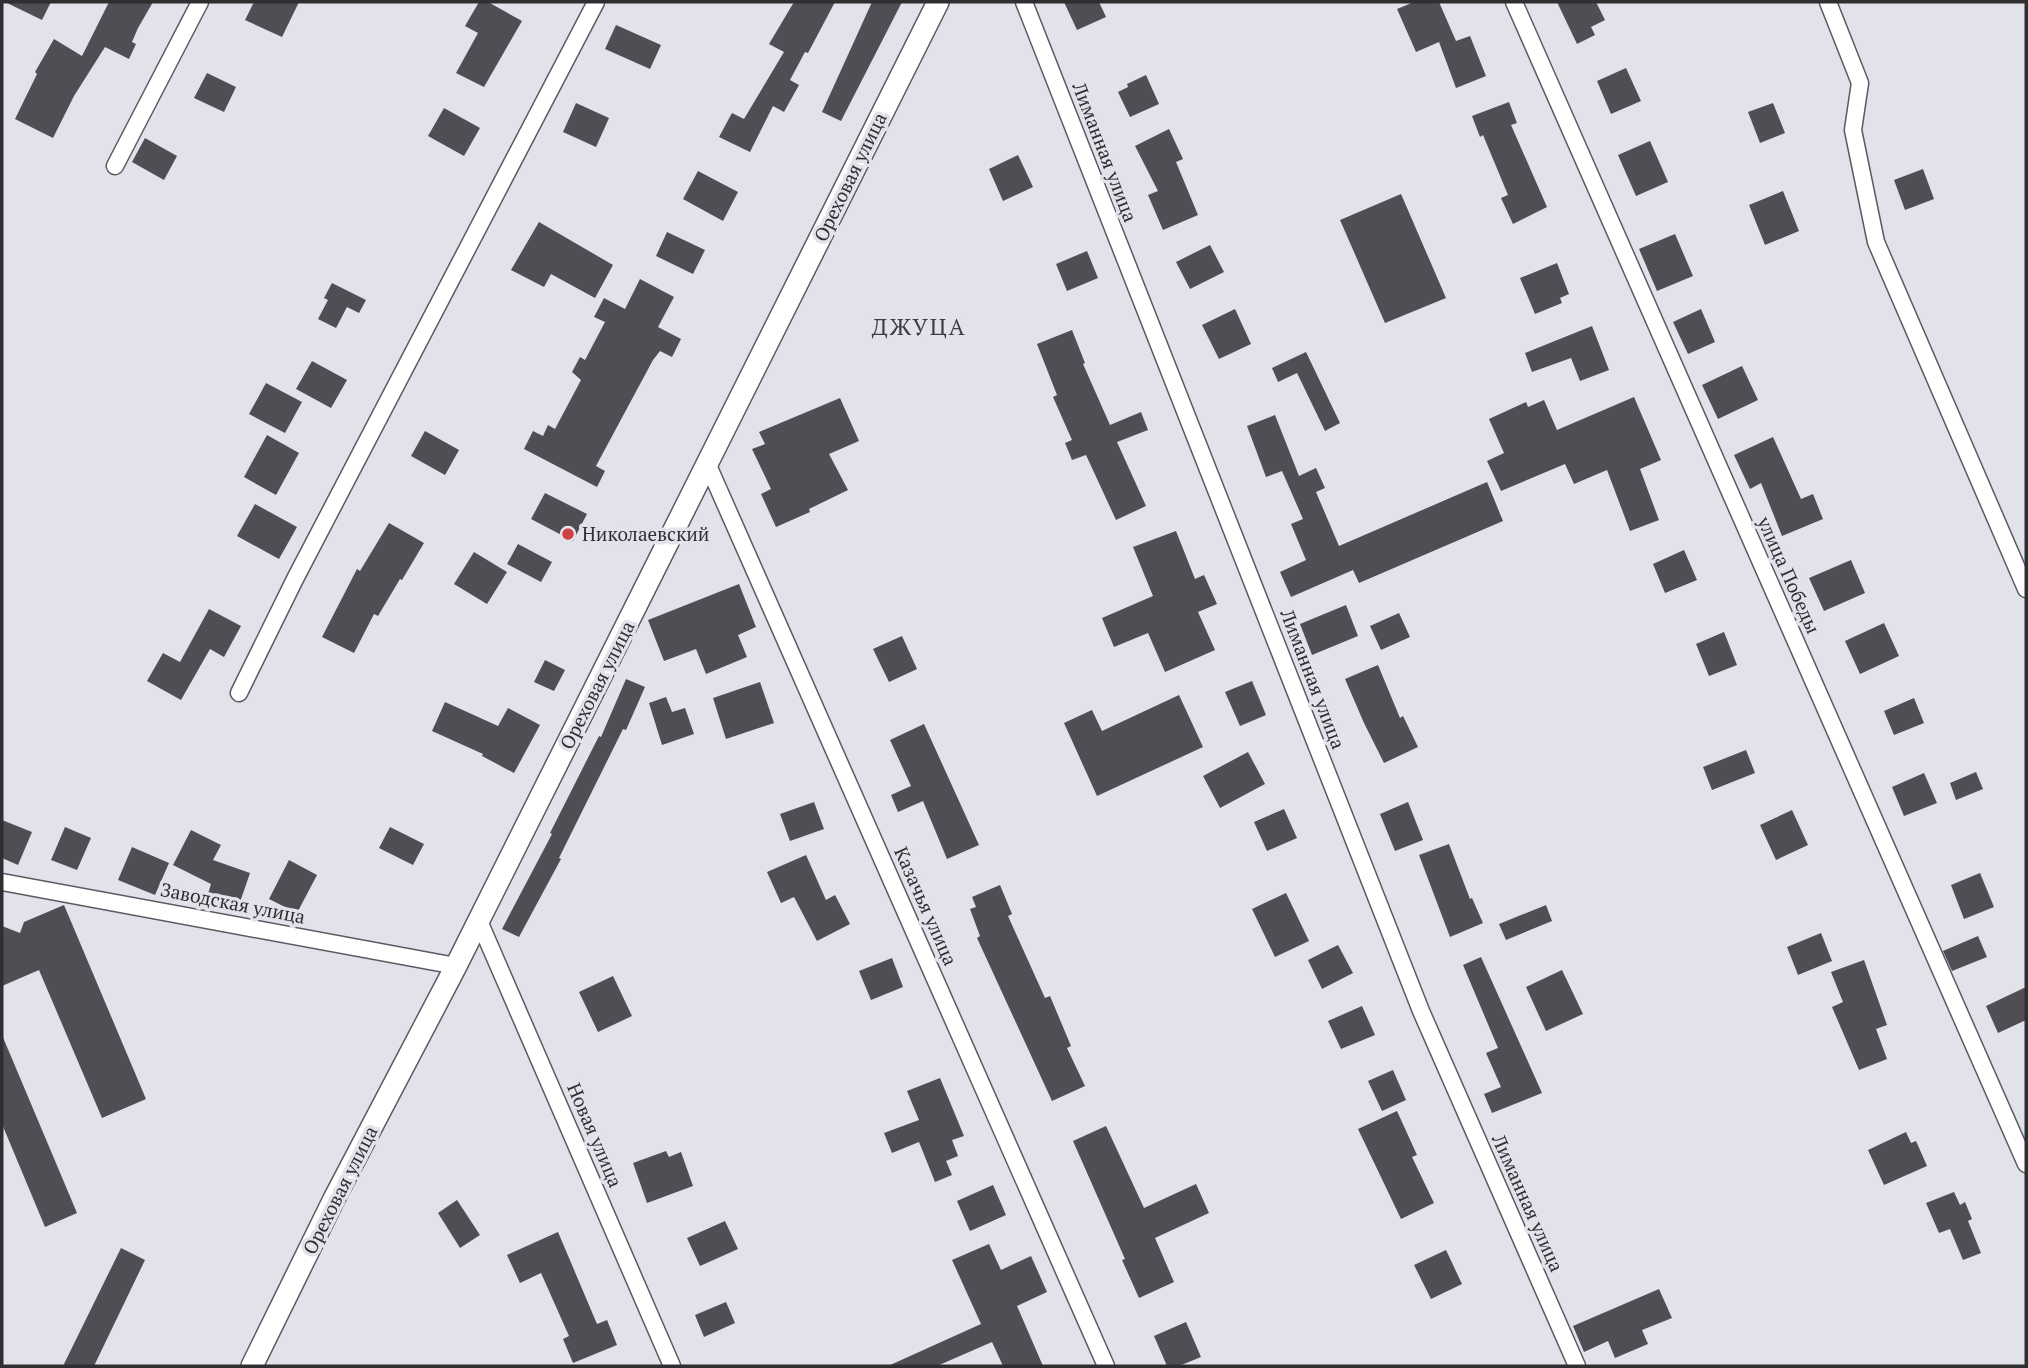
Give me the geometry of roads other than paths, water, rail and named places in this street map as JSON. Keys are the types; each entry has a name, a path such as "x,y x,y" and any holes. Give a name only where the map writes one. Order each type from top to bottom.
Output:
{"main road":[{"name":"Ореховая улица","path":"252,1366 335,1197 456,967 938,2"}],"street":[{"path":"115,166 200,2"},
{"path":"239,693 295,579 596,2"},
{"name":"Лиманная улица","path":"1024,2 1421,1011 1577,1366"},
{"name":"улица Победы","path":"1514,2 2026,1164"},
{"path":"1828,2 1860,83 1853,130 1876,242 2026,589"},
{"name":"Казачья улица","path":"707,463 1106,1366"},
{"name":"Заводская улица","path":"2,882 456,967"},
{"name":"Новая улица","path":"479,920 672,1366"}],"place":[{"name":"Николаевский","path":"568,534"}],"district":[{"name":"ДЖУЦА","path":"919,327"}]}
